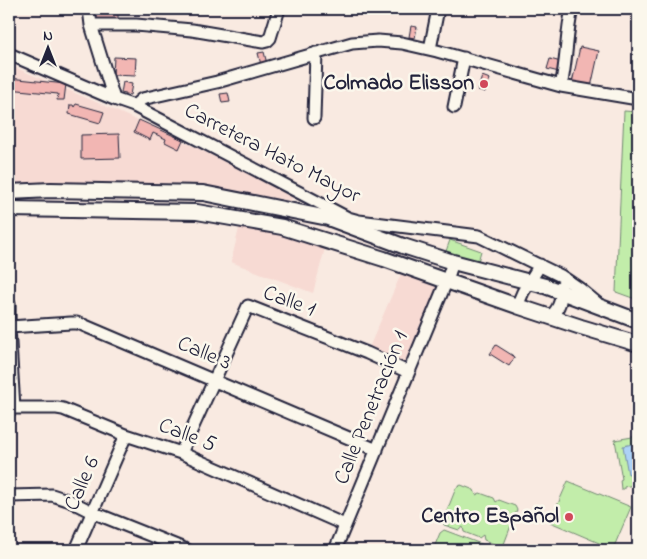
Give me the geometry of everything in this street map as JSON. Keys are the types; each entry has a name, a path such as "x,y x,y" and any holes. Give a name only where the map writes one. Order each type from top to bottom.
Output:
{"main road":[{"path":"9,192 51,190 202,193 328,218 403,246 562,292 638,320"},
{"path":"9,210 197,212 282,227 447,280 550,317 638,344"}],"street":[{"path":"89,9 91,25 114,99"},
{"path":"91,25 136,25 192,30 263,42 270,38 279,9"},
{"path":"561,86 572,9"},
{"path":"430,49 434,10"},
{"path":"134,106 142,99 217,82 352,43 378,41 402,43 430,49 561,86 638,99"},
{"path":"314,118 316,53"},
{"name":"Carretera Hato Mayor","path":"9,54 134,106 348,218 479,236 561,276 600,306"},
{"path":"454,107 464,58"},
{"name":"Calle Penetración 1","path":"335,550 453,262"},
{"path":"517,306 520,296 540,265"},
{"path":"550,317 560,304 562,292 561,276"},
{"path":"9,304 11,408"},
{"name":"Calle 1","path":"181,453 247,307 250,306 367,353 408,372"},
{"name":"Calle 3","path":"9,328 77,324 377,450"},
{"name":"Calle 5","path":"11,408 63,409 126,435 181,453 345,526"},
{"name":"Calle 6","path":"76,550 126,435"},
{"path":"9,496 52,495 187,550"}],"shaded area":[{"path":"9,65 195,147 292,196 291,201 188,184 151,183 9,187"},
{"path":"241,220 327,241 313,293 231,262"},
{"path":"404,267 443,281 407,366 368,350"}],"green space":[{"path":"624,111 638,112 638,300 616,292"},
{"path":"450,240 481,251 477,265 445,254"},
{"path":"638,436 638,484 621,489 620,480 622,479 615,440"},
{"path":"568,481 631,507 613,549 550,522"},
{"path":"461,485 474,490 476,495 480,493 494,498 496,502 499,500 515,506 517,510 504,544 499,546 484,540 483,535 479,538 464,532 463,527 459,530 444,525 443,521 456,488"},
{"path":"444,530 497,550 433,550 440,533"}],"water":[{"path":"638,443 638,472 628,474 623,446"}],"building":[{"path":"96,9 118,9 118,20 97,21"},
{"path":"372,9 389,9 387,14"},
{"path":"411,26 417,27 415,38 409,37"},
{"path":"580,47 599,51 591,87 572,83"},
{"path":"264,52 267,64 261,65 258,53"},
{"path":"114,57 136,58 135,76 113,75"},
{"path":"550,59 561,62 559,72 547,69"},
{"name":"Colmado Elisson","path":"482,76 490,79 485,92 478,90"},
{"path":"9,78 66,84 64,100 57,100 58,94 9,89"},
{"path":"123,82 132,84 130,95 121,93"},
{"path":"228,93 230,102 222,103 220,94"},
{"path":"76,104 104,112 100,123 69,114 70,105 74,107"},
{"path":"139,120 183,140 179,149 165,142 166,139 153,133 150,140 134,132"},
{"path":"119,134 120,158 81,159 81,135"},
{"path":"496,345 515,357 509,366 490,354"}],"place":[{"name":"Colmado Elisson","path":"484,84"},
{"name":"Centro Español","path":"569,517"}]}
